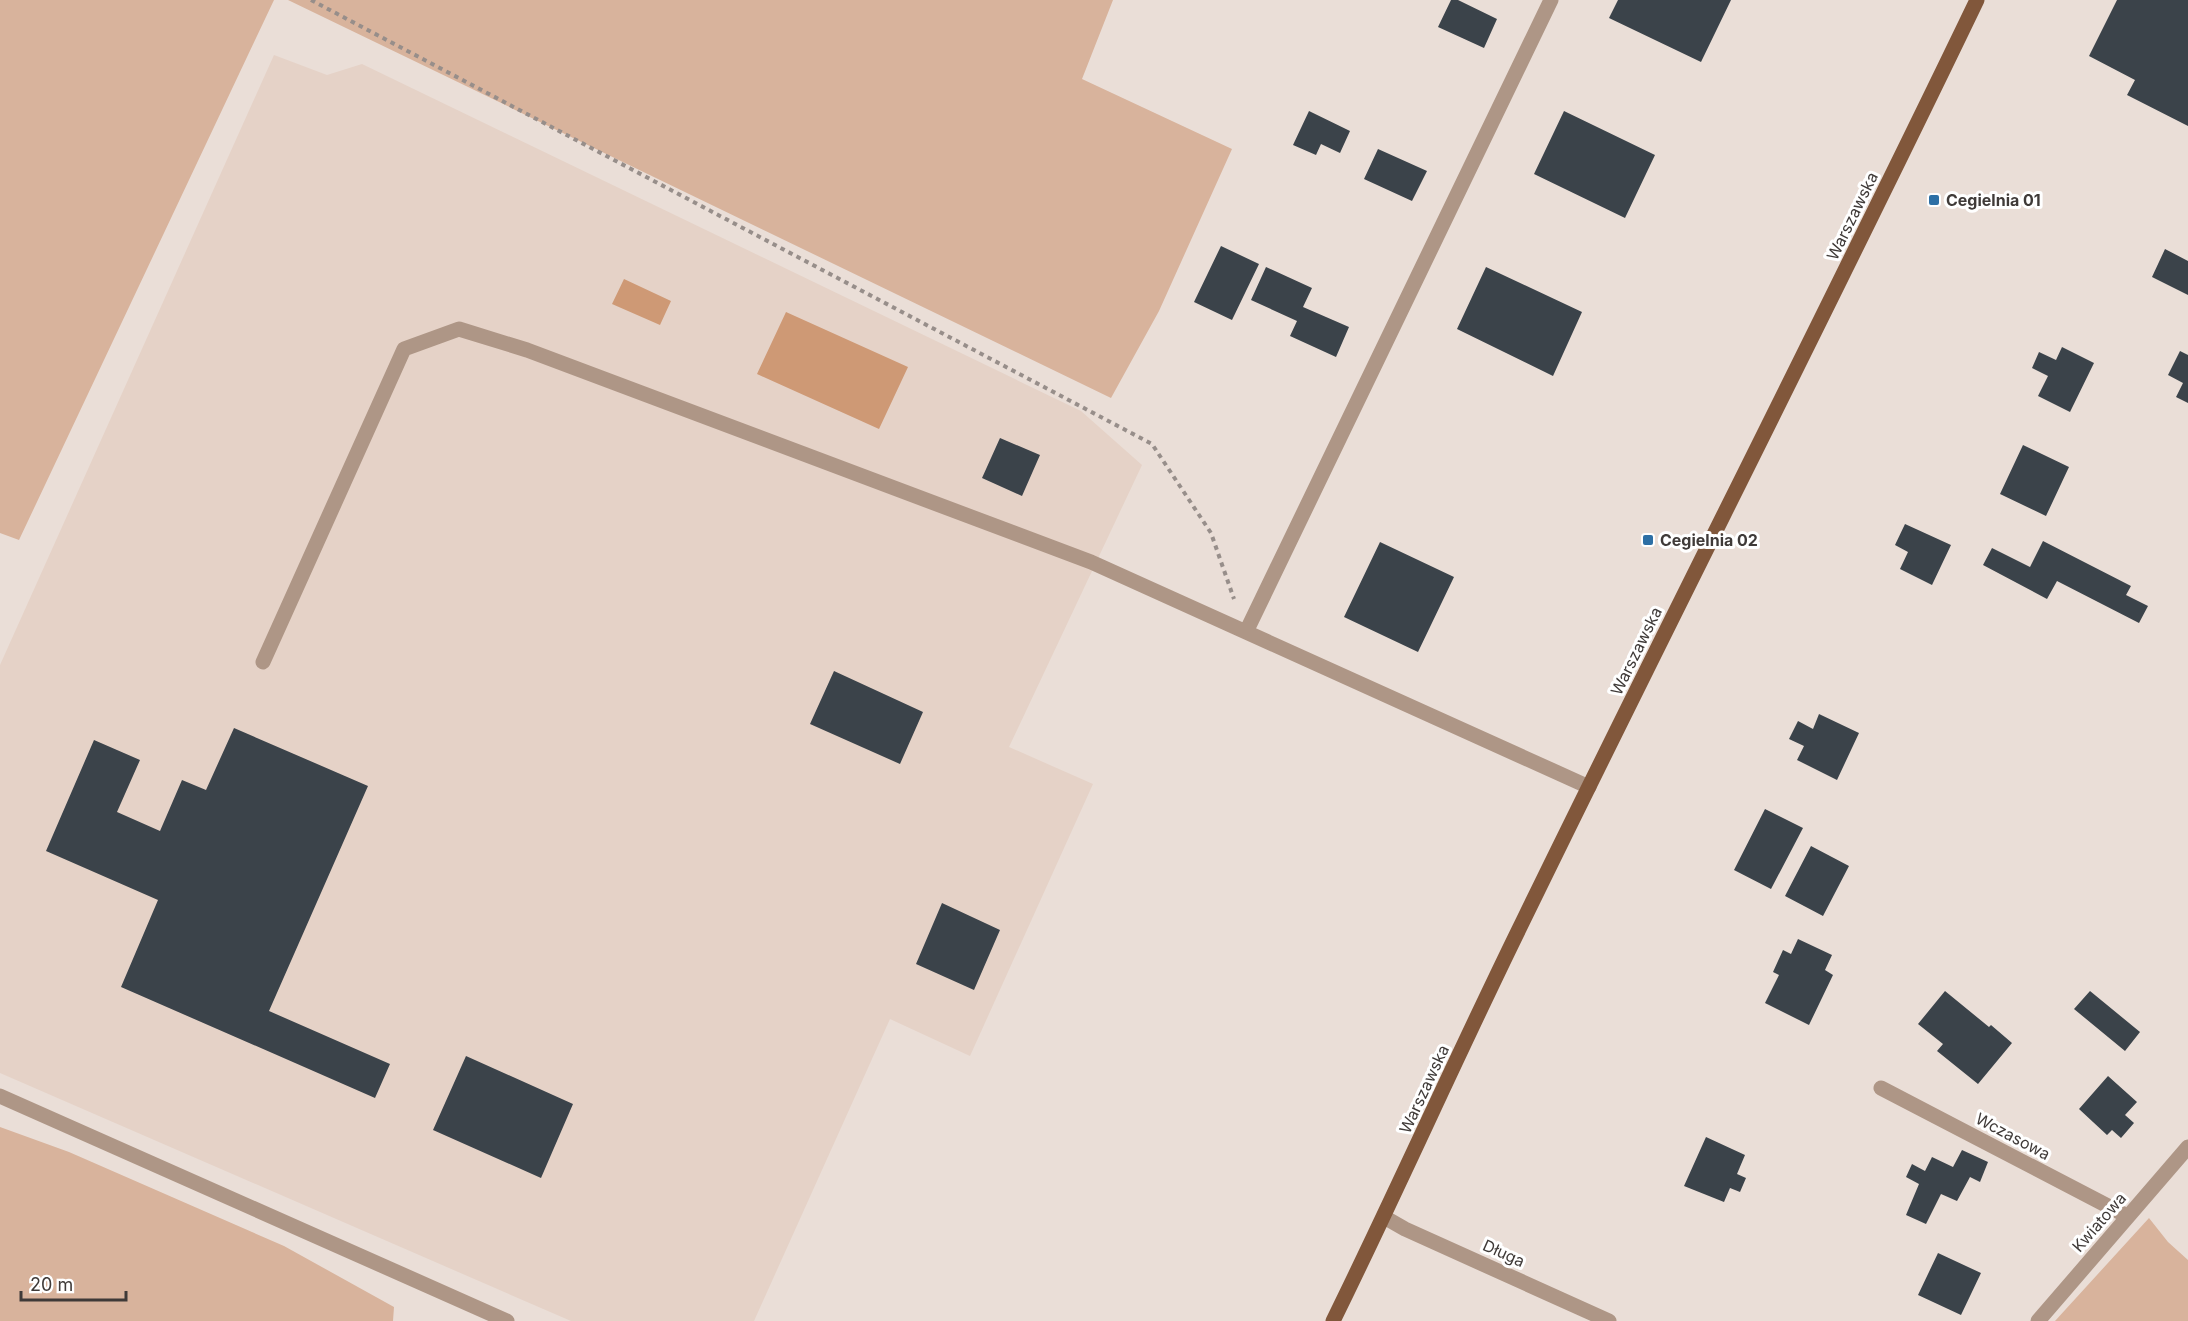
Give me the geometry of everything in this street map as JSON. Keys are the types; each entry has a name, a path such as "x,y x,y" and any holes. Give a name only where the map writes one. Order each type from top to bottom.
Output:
{"main road":[{"name":"Warszawska","path":"1333,1321 1521,924 1899,164 1977,0"}],"street":[{"path":"1246,632 1551,0"},
{"path":"263,662 404,349 459,329 526,350 1091,562 1589,787"},
{"name":"Wczasowa","path":"1881,1088 2127,1216"},
{"path":"0,1096 507,1321"},
{"name":"Kwiatowa","path":"2038,1321 2188,1147"},
{"name":"Długa","path":"1384,1216 1416,1234 1609,1321"}],"path":[{"path":"311,0 1152,444 1212,534 1246,632"}],"shaded area":[{"path":"0,0 274,0 19,540 0,533"},
{"path":"288,0 1113,0 1082,79 1232,149 1159,311 1111,398"},
{"path":"274,55 327,75 362,64 1081,411 1142,465 1009,747 1093,784 970,1056 890,1019 754,1321 571,1321 0,1073 0,665"},
{"path":"624,279 671,301 660,325 612,304"},
{"path":"786,312 908,367 879,429 757,374"},
{"path":"0,1127 69,1152 284,1246 394,1307 393,1321 0,1321"},
{"path":"2149,1218 2168,1242 2188,1260 2188,1321 2055,1321"}],"building":[{"path":"1451,0 1458,0 1497,19 1484,48 1438,27"},
{"path":"1618,0 1731,0 1701,62 1609,18"},
{"path":"2117,0 2188,0 2188,126 2127,95 2135,80 2089,56"},
{"path":"1309,111 1350,131 1340,153 1321,144 1316,155 1293,145"},
{"path":"1564,111 1655,155 1625,218 1534,174"},
{"path":"1378,149 1427,171 1412,201 1364,179"},
{"path":"1221,246 1259,264 1232,320 1194,302"},
{"path":"2165,249 2188,261 2188,295 2152,277"},
{"path":"1266,267 1312,288 1303,307 1349,327 1336,357 1290,336 1297,321 1251,300"},
{"path":"1486,267 1582,312 1553,376 1457,329"},
{"path":"2062,347 2094,363 2070,412 2038,396 2048,376 2032,368 2039,352 2056,360"},
{"path":"2180,351 2188,355 2188,403 2176,397 2183,383 2168,375"},
{"path":"1000,438 1040,455 1022,496 982,478"},
{"path":"2023,445 2069,467 2046,516 2000,494"},
{"path":"1905,524 1951,545 1932,585 1900,569 1908,552 1895,545"},
{"path":"2043,541 2131,586 2126,595 2148,606 2139,623 2057,581 2047,599 1983,565 1992,548 2030,567"},
{"path":"1380,542 1454,577 1418,652 1344,617"},
{"path":"834,671 923,712 900,764 810,724"},
{"path":"1819,714 1859,733 1837,780 1797,760 1804,746 1789,739 1798,721 1813,729"},
{"path":"234,728 368,786 269,1011 390,1064 375,1098 121,987 158,900 46,851 94,740 140,760 117,812 160,831 182,780 206,790"},
{"path":"1765,809 1803,828 1771,889 1734,870"},
{"path":"1811,846 1849,866 1823,916 1785,896"},
{"path":"942,903 1000,930 974,990 916,964"},
{"path":"1798,939 1832,955 1825,970 1833,975 1809,1025 1765,1003 1779,975 1773,972 1783,950 1791,954"},
{"path":"1945,991 2012,1043 1978,1084 1937,1051 1943,1044 1918,1024"},
{"path":"2090,991 2140,1032 2125,1051 2074,1009"},
{"path":"466,1056 573,1104 541,1178 433,1130"},
{"path":"2108,1076 2137,1102 2125,1115 2134,1123 2121,1138 2112,1130 2107,1135 2079,1109"},
{"path":"1706,1137 1745,1155 1737,1174 1746,1178 1740,1192 1730,1188 1724,1202 1684,1186"},
{"path":"1962,1150 1988,1162 1980,1182 1970,1177 1957,1201 1941,1194 1926,1224 1906,1215 1919,1184 1906,1177 1912,1164 1925,1171 1932,1157 1953,1167"},
{"path":"1938,1253 1981,1273 1961,1315 1918,1295"}],"place":[{"name":"Cegielnia 01","path":"1934,200"},
{"name":"Cegielnia 02","path":"1648,540"}]}
